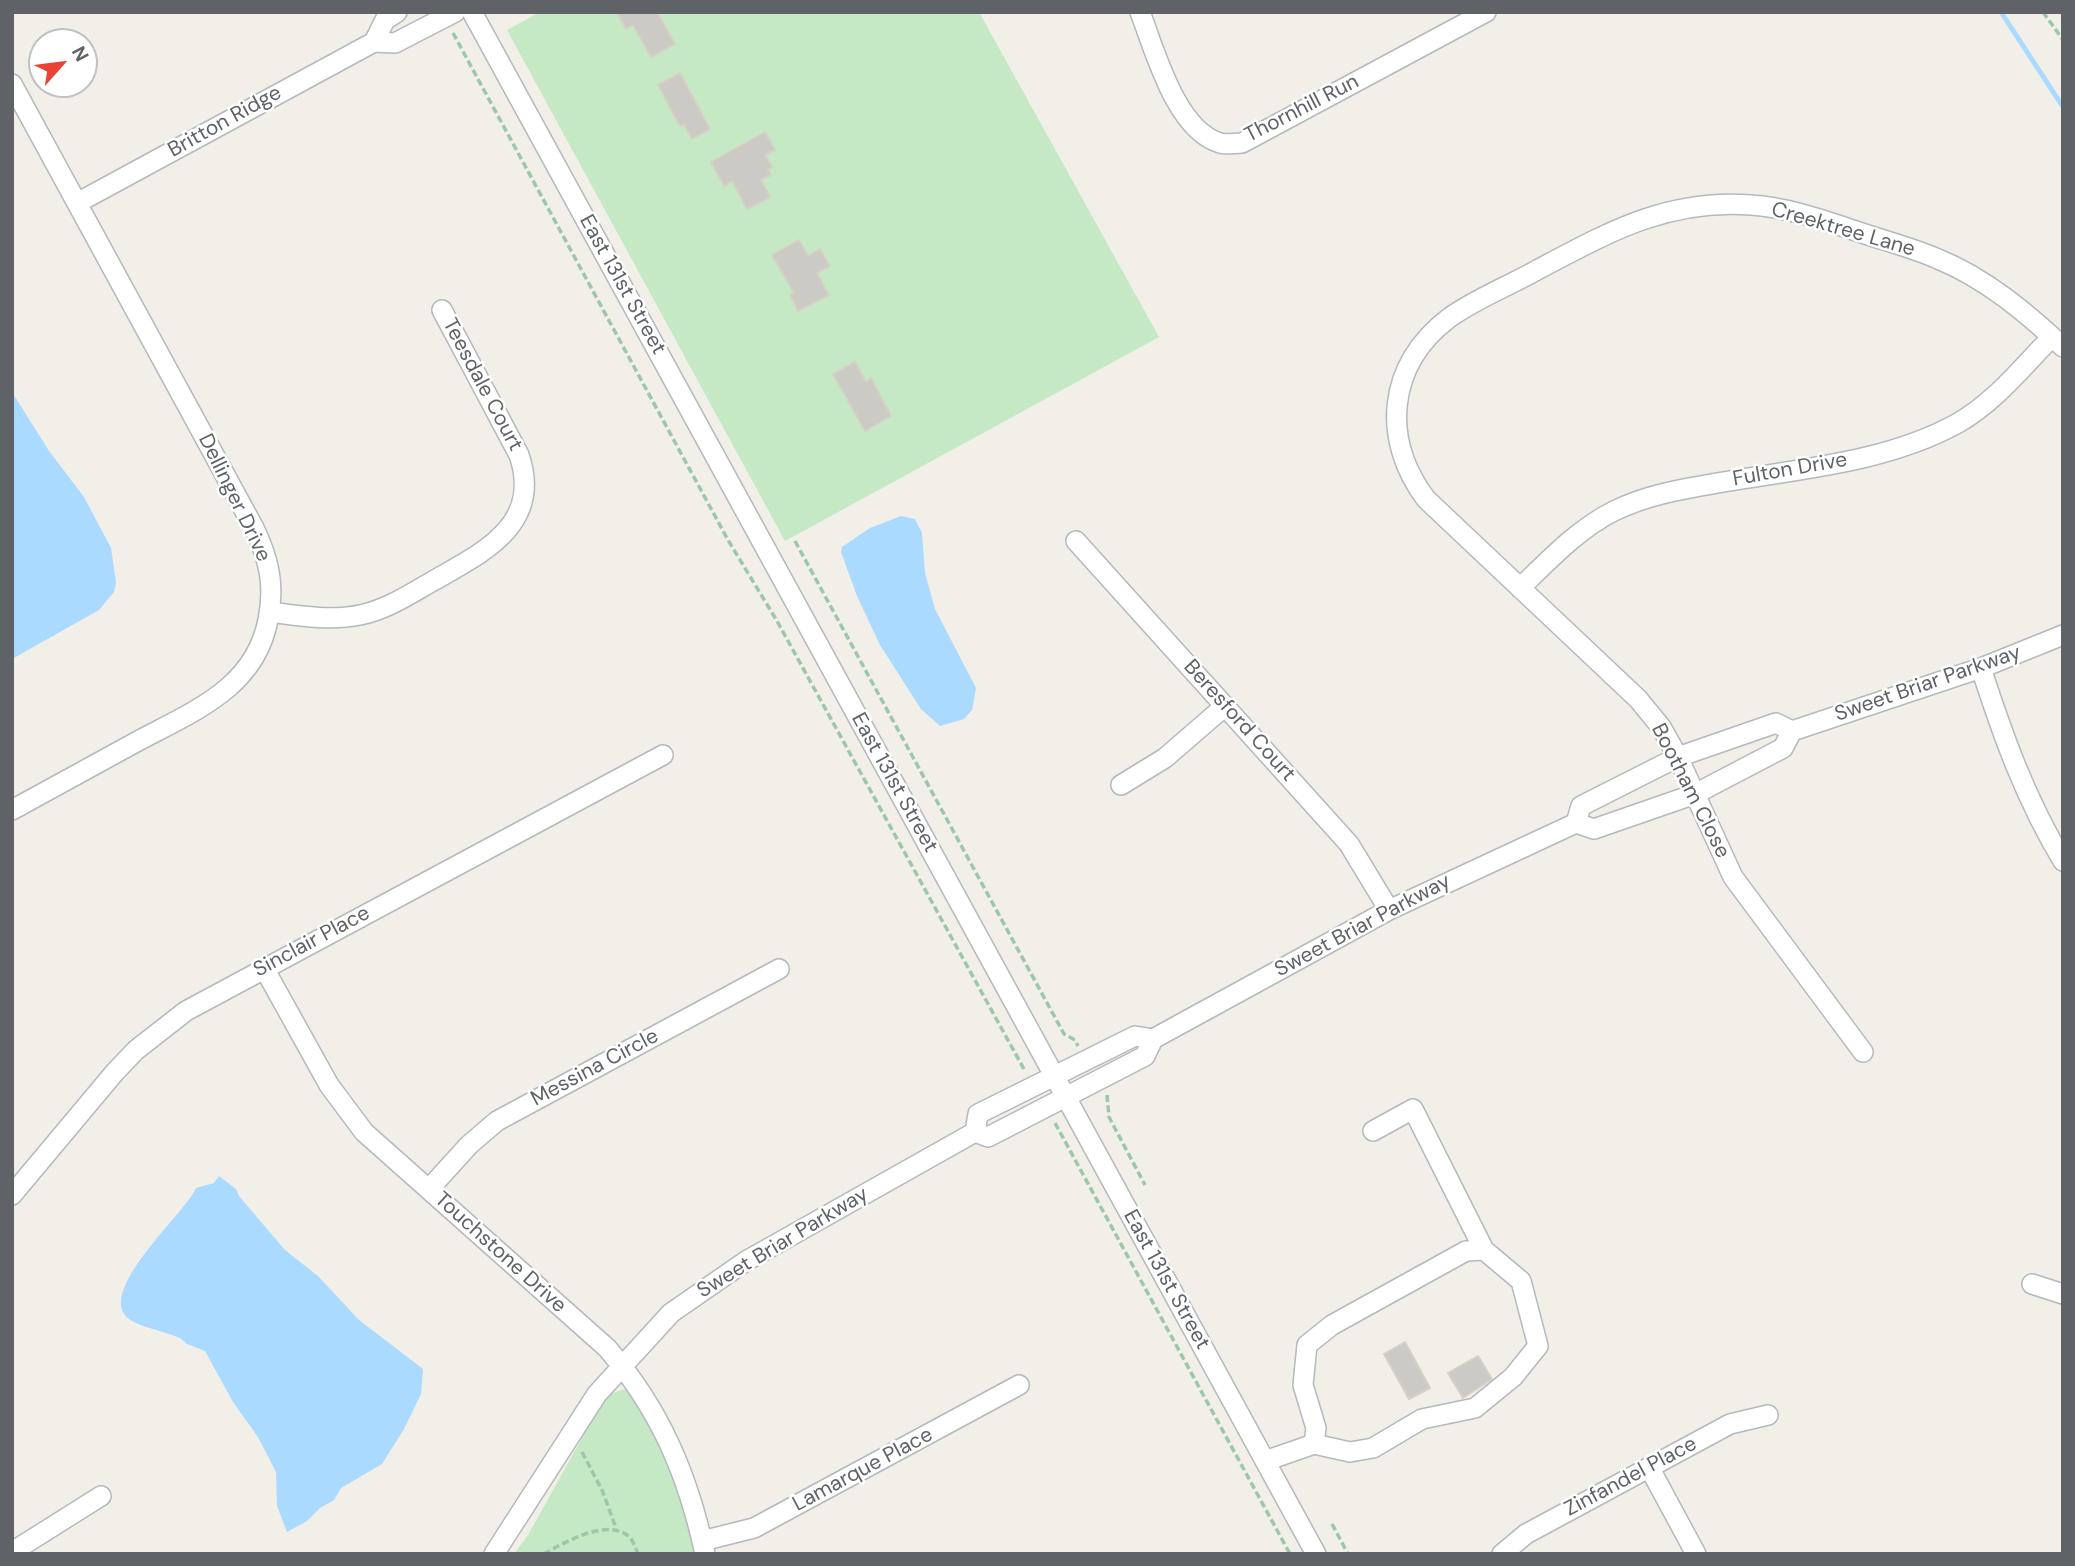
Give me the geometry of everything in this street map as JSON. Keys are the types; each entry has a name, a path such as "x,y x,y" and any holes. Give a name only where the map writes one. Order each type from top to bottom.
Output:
{"street":[{"name":"Britton Ridge","path":"374,42 384,20 397,12"},
{"name":"East 131st Street","path":"472,12 1316,1554"},
{"name":"Thornhill Run","path":"1140,12 1172,92 1194,129 1222,144 1242,143 1486,12"},
{"name":"Britton Ridge","path":"77,203 374,42 395,43 450,15"},
{"name":"Dellinger Drive","path":"12,84 258,537 272,581 270,612 255,658 223,693 12,810"},
{"name":"Creektree Lane","path":"1396,422 1396,400 1404,373 1425,339 1450,317 1616,228 1651,215 1704,205 1752,205 1813,217 1940,259 2002,295 2057,342"},
{"name":"Teesdale Court","path":"270,612 338,618 378,610 489,550 507,532 517,514 525,482 520,456 442,310"},
{"name":"Fulton Drive","path":"1520,588 1588,526 1644,499 1683,489 1871,456 1931,436 1960,422 1986,403 2057,342"},
{"name":"Bootham Close","path":"1396,422 1401,452 1412,481 1426,499 1638,699 1661,727 1678,757 1733,877 1863,1052"},
{"name":"Beresford Court","path":"1076,541 1349,844 1389,910"},
{"name":"Sweet Briar Parkway","path":"975,1132 988,1137 1066,1097 1145,1056 1153,1040 1389,910 1576,823 1594,829 1695,794 1783,748 1792,731 1981,668 2063,635"},
{"path":"1981,668 2008,752 2040,824 2063,861"},
{"path":"1121,785 1165,758 1225,706"},
{"name":"Sweet Briar Parkway","path":"1576,823 1581,806 1678,757 1776,723 1792,731"},
{"name":"Sinclair Place","path":"15,1186 136,1050 186,1012 663,755"},
{"name":"Touchstone Drive","path":"264,968 341,1104 364,1132 622,1364 649,1402 671,1441 687,1480 704,1548"},
{"name":"Messina Circle","path":"429,1189 469,1145 497,1121 779,969"},
{"name":"Sweet Briar Parkway","path":"975,1132 978,1114 1033,1084 1135,1036 1153,1040"},
{"path":"1265,1461 1314,1444 1350,1452 1373,1448 1422,1419 1475,1408 1513,1377 1538,1346 1521,1281 1484,1250 1413,1109 1373,1131"},
{"name":"Sweet Briar Parkway","path":"494,1554 597,1394 671,1313 709,1284 975,1132"},
{"path":"1314,1444 1316,1428 1303,1385 1307,1345 1332,1325 1466,1251 1484,1250"},
{"path":"2032,1284 2063,1294"},
{"name":"Lamarque Place","path":"704,1548 754,1528 1019,1385"},
{"name":"Zinfandel Place","path":"1502,1554 1526,1534 1730,1424 1768,1415"},
{"path":"1649,1467 1696,1554"},
{"path":"12,1552 101,1496"}],"path":[{"path":"2043,12 2063,40"},
{"path":"450,15 728,540 777,621 1033,1084"},
{"path":"795,541 1064,1034 1075,1040"},
{"path":"1109,1099 1109,1117 1145,1185"},
{"path":"1046,1107 1290,1554"},
{"path":"573,1431 603,1490 616,1529"},
{"path":"1332,1524 1349,1554"},
{"path":"544,1554 589,1533 616,1529 630,1536 638,1554"}],"green space":[{"path":"540,12 979,12 1159,337 785,541 507,30"},
{"path":"625,1389 652,1423 662,1443 679,1488 694,1554 514,1554 528,1535 602,1402 610,1394"}],"water":[{"path":"12,392 49,451 84,497 111,548 116,582 114,592 99,610 12,659"},
{"path":"901,516 915,519 922,533 925,573 935,609 976,688 972,710 964,719 940,726 921,709 880,645 857,596 841,552 842,547 870,528"},
{"path":"219,1176 236,1189 285,1250 318,1276 359,1320 423,1369 421,1394 404,1429 382,1464 341,1488 334,1500 320,1508 307,1521 287,1532 277,1506 276,1472 258,1437 233,1402 205,1351 180,1338 134,1322 121,1307 123,1291 145,1253 196,1188 214,1183"}],"building":[{"path":"617,12 657,12 675,44 651,57 633,25 626,29"},
{"path":"680,73 710,129 692,139 684,124 680,126 658,85"},
{"path":"765,132 775,150 765,155 772,167 768,169 771,175 761,180 770,197 747,209 732,181 724,186 711,162"},
{"path":"799,240 808,256 820,249 830,266 817,273 829,295 798,311 790,295 794,293 772,255"},
{"path":"855,362 866,382 871,378 891,416 865,431 833,374"},
{"path":"1405,1342 1430,1388 1409,1399 1384,1354"},
{"path":"1478,1356 1492,1379 1463,1398 1448,1373"}],"waterway":[{"path":"2001,12 2063,107"}]}
